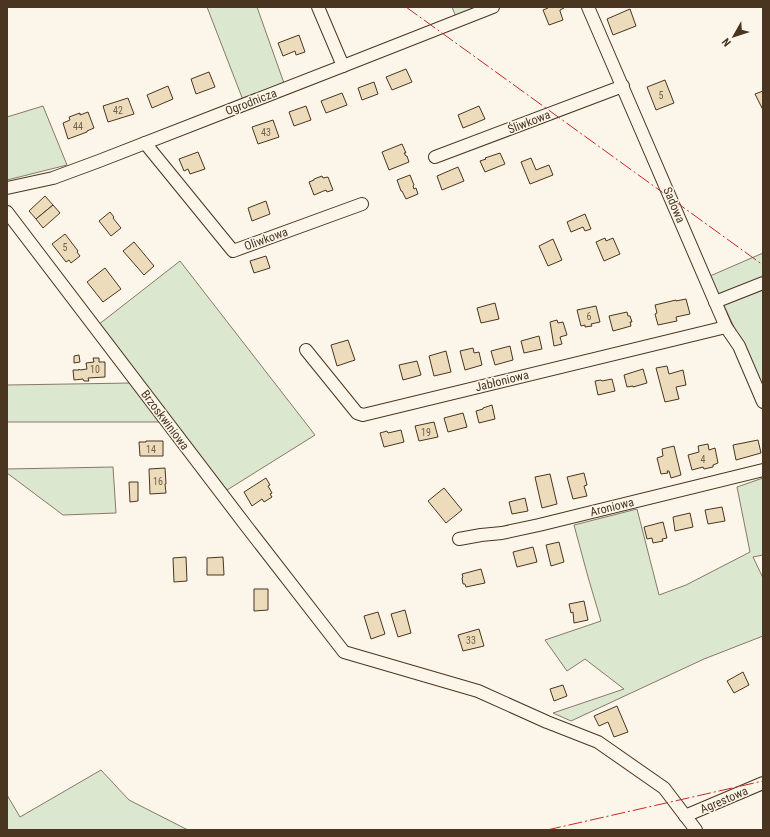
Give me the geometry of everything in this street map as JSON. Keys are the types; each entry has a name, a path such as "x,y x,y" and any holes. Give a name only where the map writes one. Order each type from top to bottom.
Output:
{"street":[{"path":"318,7 343,66"},
{"name":"Ogrodnicza","path":"7,188 53,178 493,7"},
{"name":"Sadowa","path":"588,7 726,327 739,346 763,402"},
{"name":"Śliwkowa","path":"435,157 623,86"},
{"name":"Oliwkowa","path":"145,143 234,251 362,204"},
{"name":"Brzoskwiniowa","path":"7,212 344,652 478,690 547,722 598,742 664,788 696,830"},
{"path":"715,302 762,285"},
{"name":"Jabłoniowa","path":"306,350 357,413 363,415 726,327"},
{"name":"Aroniowa","path":"459,539 502,533 539,525 763,470"},
{"name":"Agrestowa","path":"685,816 763,783"}],"green space":[{"path":"207,7 257,7 285,86 243,100"},
{"path":"452,7 479,7 456,17"},
{"path":"43,106 67,165 7,180 7,117"},
{"path":"763,253 763,393 710,276"},
{"path":"180,261 315,435 227,490 98,325"},
{"path":"132,383 161,422 7,422 7,385"},
{"path":"113,467 116,513 63,515 7,473 7,469"},
{"path":"763,478 763,555 753,557 763,578 763,636 704,659 571,721 553,713 624,689 585,659 567,671 545,640 601,621 574,525 637,509 659,595 686,585 750,552 737,487"},
{"path":"101,770 129,800 188,830 7,830 7,795 20,817"}],"building":[{"path":"547,7 564,7 560,10 563,20 549,25 543,10 548,8"},
{"path":"630,9 636,26 613,35 607,19"},
{"path":"299,35 305,52 296,55 295,51 283,56 278,43"},
{"path":"406,69 412,82 392,90 386,77"},
{"path":"209,72 215,87 196,94 191,79"},
{"path":"665,80 674,103 656,110 647,87"},
{"path":"374,82 378,94 362,100 358,88"},
{"path":"168,86 173,99 152,108 147,95"},
{"path":"763,91 763,110 755,94"},
{"path":"342,93 347,105 326,113 321,101"},
{"path":"128,98 134,114 108,122 103,106"},
{"path":"306,106 311,120 294,126 289,112"},
{"path":"479,106 485,119 463,128 458,115"},
{"path":"88,112 94,128 68,139 63,123 70,120 69,117"},
{"path":"273,120 279,137 258,144 252,127"},
{"path":"402,144 406,153 404,153 409,162 389,170 382,152"},
{"path":"198,152 205,169 190,174 188,169 184,171 179,159"},
{"path":"500,153 505,164 485,172 480,161"},
{"path":"531,158 536,170 549,165 553,175 530,184 521,162"},
{"path":"458,167 464,181 442,190 437,176"},
{"path":"410,175 414,189 416,188 418,194 406,199 397,180"},
{"path":"322,176 323,178 328,177 333,190 327,192 326,190 314,195 309,182"},
{"path":"45,196 53,205 36,219 29,211"},
{"path":"266,201 270,214 252,221 248,208"},
{"path":"53,205 60,213 43,228 36,219"},
{"path":"110,212 121,228 111,236 99,221"},
{"path":"585,214 591,229 585,231 583,227 571,232 567,222"},
{"path":"65,234 80,256 71,263 69,260 66,262 52,244"},
{"path":"605,238 606,241 613,238 620,254 604,261 596,242"},
{"path":"553,239 562,260 548,266 539,246"},
{"path":"134,242 154,266 144,275 123,251"},
{"path":"266,256 270,268 254,273 250,261"},
{"path":"105,268 121,289 103,302 87,282"},
{"path":"686,299 690,314 676,317 677,321 658,325 655,314 657,313 655,305"},
{"path":"495,303 499,319 481,323 477,308"},
{"path":"596,306 600,322 591,324 592,326 581,326 577,310"},
{"path":"627,312 632,322 630,322 631,326 613,331 609,316"},
{"path":"557,320 558,323 563,322 567,335 560,337 562,344 554,346 550,322"},
{"path":"539,336 542,349 524,353 521,341"},
{"path":"348,340 355,360 337,366 331,345"},
{"path":"510,346 513,360 495,365 491,351"},
{"path":"473,348 474,353 479,352 482,365 465,370 460,351"},
{"path":"446,351 451,372 434,376 429,356"},
{"path":"79,355 80,362 74,363 74,356"},
{"path":"93,358 99,358 99,362 105,362 105,377 88,378 89,381 84,381 83,379 74,380 73,370 87,369 86,363 94,362"},
{"path":"417,361 421,375 403,380 399,365"},
{"path":"667,366 669,374 683,370 686,385 676,387 679,399 665,402 656,368"},
{"path":"643,369 647,383 627,387 624,375"},
{"path":"612,379 615,391 598,395 595,381"},
{"path":"492,405 495,419 479,423 476,411"},
{"path":"463,413 467,427 448,432 444,418"},
{"path":"434,422 438,437 419,441 415,426"},
{"path":"401,430 404,442 384,447 380,433"},
{"path":"758,440 761,453 736,460 733,445"},
{"path":"163,441 163,456 140,456 139,442"},
{"path":"708,444 709,450 715,448 718,463 713,465 713,467 704,469 703,467 692,470 688,455 699,452 698,446"},
{"path":"674,446 681,475 671,478 669,471 667,471 668,473 661,474 657,458 663,456 662,449"},
{"path":"165,468 166,493 150,494 149,469"},
{"path":"584,473 587,485 584,486 587,496 573,499 567,477"},
{"path":"550,474 557,504 542,508 535,477"},
{"path":"266,478 270,485 268,486 272,493 270,494 272,497 264,502 262,499 252,506 244,492"},
{"path":"129,482 138,482 138,501 130,502"},
{"path":"444,488 462,510 446,523 428,501"},
{"path":"525,498 528,511 512,514 509,502"},
{"path":"722,507 725,521 708,524 705,510"},
{"path":"690,513 693,527 675,531 673,517"},
{"path":"663,522 667,538 662,539 663,541 653,543 652,538 647,539 644,527"},
{"path":"559,542 564,562 551,566 546,545"},
{"path":"533,547 537,562 517,567 513,552"},
{"path":"186,557 187,581 174,582 173,558"},
{"path":"223,557 224,575 207,575 207,558"},
{"path":"481,569 485,583 466,587 465,584 463,584 462,574"},
{"path":"254,589 268,589 268,610 254,611"},
{"path":"584,601 588,620 574,623 573,612 571,613 569,604"},
{"path":"405,610 411,633 398,637 391,614"},
{"path":"378,612 385,634 371,639 364,616"},
{"path":"479,629 484,646 463,651 458,635"},
{"path":"743,672 749,685 734,693 727,681"},
{"path":"563,685 567,696 554,701 550,689"},
{"path":"617,706 628,732 614,737 608,722 599,726 594,716"}],"power":[{"path":"406,7 763,265"},
{"path":"547,830 763,781"}]}
